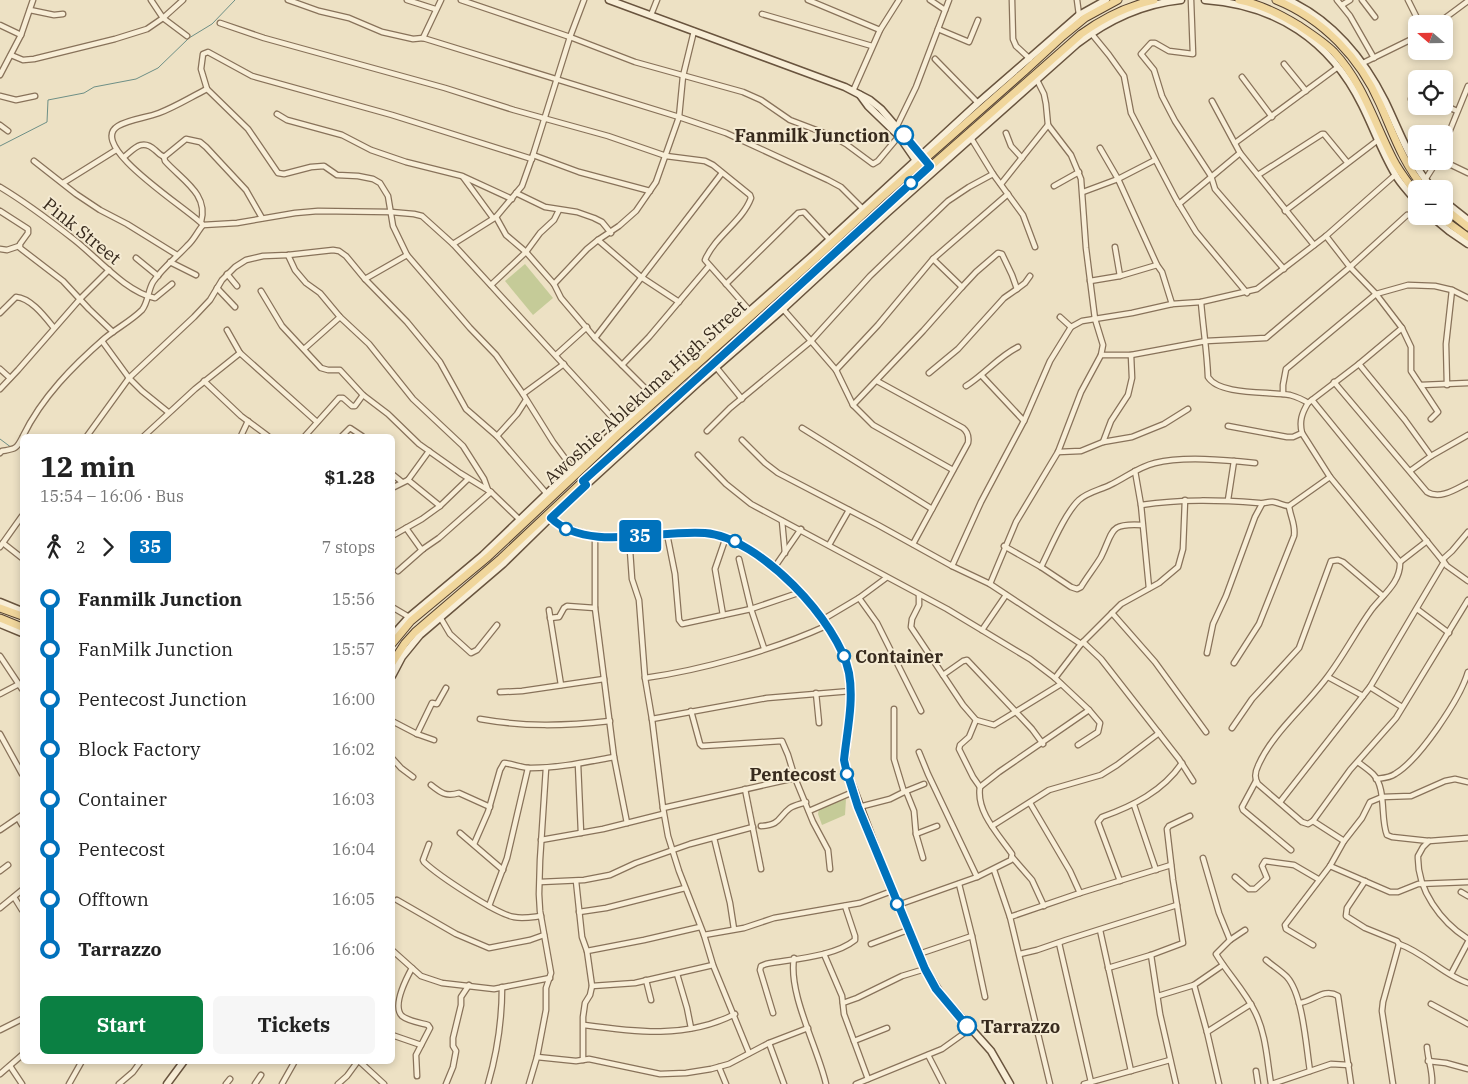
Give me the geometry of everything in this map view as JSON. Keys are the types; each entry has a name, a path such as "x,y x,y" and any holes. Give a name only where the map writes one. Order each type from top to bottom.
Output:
{"main road":[{"name":"Awoshie-Ablekuma High Street","path":"395,640 418,612 488,557 563,485 1052,42 1084,18 1118,0"},
{"name":"Awoshie-Ablekuma High Street","path":"395,658 415,632 501,562 733,344 857,237 924,171 996,113 1075,39 1095,24 1126,8 1154,0"},
{"path":"1239,0 1263,7 1289,20 1313,35 1333,51 1349,70 1365,97 1392,157 1408,182"},
{"path":"1276,0 1299,11 1320,26 1352,56 1379,102 1408,166 1418,180"},
{"path":"1453,215 1468,227"},
{"path":"1452,225 1468,237"},
{"path":"728,336 733,344"},
{"path":"0,608 20,615"},
{"path":"0,618 20,626"}],"street":[{"path":"1,72 21,35 33,0"},
{"path":"151,0 163,18 187,36"},
{"path":"11,55 24,60 45,58 147,29 183,0"},
{"path":"288,0 324,13 349,18 390,34 413,39 423,38 556,78 737,137 841,187 862,208"},
{"path":"407,0 435,9"},
{"path":"423,38 435,9 441,0"},
{"path":"461,0 472,2 635,62 752,95 790,120 832,136 846,144 872,164 878,161 899,136"},
{"path":"453,244 495,218 512,199 525,179 556,78 584,0"},
{"path":"609,0 853,91 870,100 899,136 910,145 920,147 932,145"},
{"path":"651,15 658,0"},
{"path":"808,0 880,30"},
{"path":"853,91 880,30 899,0"},
{"path":"930,0 945,10"},
{"path":"897,126 916,87 949,0"},
{"path":"1012,0 1013,39 1016,46 1030,59"},
{"path":"1077,0 1080,16"},
{"name":"Awoshie-Ablekuma High Street","path":"395,633 409,617 418,612 483,555 653,396 814,257 829,239 862,208 907,168 920,160 932,145 965,120 978,104 1080,16 1106,0"},
{"name":"Awoshie-Ablekuma High Street","path":"395,671 408,648 440,617 501,562 553,520 585,483 783,309 857,237 971,138 996,113 1091,33 1126,13 1181,0"},
{"path":"1191,0 1193,54 1169,51 1154,43 1151,43 1141,54 1154,70 1162,96 1175,121 1211,176 1215,189 1284,269"},
{"path":"1205,0 1232,2 1268,12 1313,40 1339,66 1362,103 1395,175 1408,191"},
{"path":"1288,0 1318,17 1364,63 1385,102 1410,156 1425,180 1431,170"},
{"path":"1337,0 1352,18 1374,58"},
{"path":"1342,5 1350,0"},
{"path":"1362,0 1375,17"},
{"path":"1408,0 1416,15"},
{"path":"1449,15 1467,1"},
{"path":"30,10 54,15 63,14"},
{"path":"762,14 872,46"},
{"path":"938,29 969,42 978,20"},
{"path":"220,23 264,38 427,82 608,136 666,156 705,161 750,195 751,198 706,258 709,266 750,311"},
{"path":"0,25 21,35"},
{"path":"554,284 598,240 611,233 636,211 660,174 673,130 679,117 683,76 694,31"},
{"path":"1091,33 1124,76 1131,113 1179,204 1196,232 1246,293"},
{"path":"1364,63 1408,42"},
{"path":"573,470 552,442 523,394 496,355 407,255 393,226 385,190 380,183 373,179 348,174 337,175 324,166 311,167 284,174 278,173 248,129 207,89 201,69 202,57 205,52 223,59 238,70 252,76 650,191"},
{"path":"936,59 978,104"},
{"path":"1284,64 1306,91"},
{"path":"1235,144 1339,66"},
{"path":"1242,77 1272,117"},
{"path":"990,584 1004,546 1016,522 1058,452 1081,392 1101,355 1103,343 1095,318 1086,248 1084,192 1079,172 1071,155 1048,125 1044,94 1037,80"},
{"path":"1451,125 1468,86"},
{"path":"207,89 165,110 118,126 114,129 112,135 116,150 178,206 202,224 237,223 318,211 391,212 422,216 453,244 620,426"},
{"path":"0,96 16,100 35,96"},
{"path":"1212,101 1240,153 1314,245"},
{"path":"1453,108 1457,110"},
{"path":"878,111 897,126 920,160 924,171"},
{"path":"277,114 287,120 342,135 371,150 406,162 462,176 512,199"},
{"path":"0,125 8,131"},
{"path":"1001,184 1048,125"},
{"path":"1006,133 1011,146 1022,158"},
{"path":"1258,175 1323,133 1347,162"},
{"path":"971,138 993,174 1024,215 1035,247"},
{"path":"164,157 186,139 200,142 246,190 262,218"},
{"path":"1285,211 1378,140"},
{"path":"25,434 48,395 67,374 102,341 144,307 147,296 158,276 188,246 202,224 204,208 201,201 193,189 164,157 145,144 136,146 124,157"},
{"path":"907,168 910,145"},
{"path":"1100,148 1118,179 1157,265 1162,272 1172,304"},
{"path":"63,183 116,150"},
{"path":"1179,204 1240,153"},
{"path":"920,160 930,166"},
{"path":"1084,192 1118,179 1156,160"},
{"path":"34,161 100,210 127,224 177,255"},
{"path":"1453,166 1468,173"},
{"path":"1054,186 1079,172"},
{"path":"595,338 722,173"},
{"path":"707,432 742,398 810,341 870,276 948,201 993,174"},
{"path":"952,566 981,502 1024,421 1050,361 1071,327 1080,322 1095,318 1132,313 1172,304 1201,302 1257,289 1326,236 1395,175"},
{"path":"462,176 509,239 526,252 554,284 561,298 595,338 653,396"},
{"name":"Pink Street","path":"0,187 72,237 109,270 134,289 147,296"},
{"path":"516,193 545,207 577,212 594,218 602,222 611,233"},
{"path":"836,370 878,325 933,259 1008,194"},
{"path":"1453,208 1468,220"},
{"path":"491,285 526,252 540,233 554,220 559,210"},
{"path":"0,211 28,229 28,233 20,246 7,250 0,249"},
{"path":"726,284 798,213 804,212 829,239"},
{"path":"1101,355 1131,355 1206,341 1266,338 1350,267 1407,215"},
{"path":"1441,225 1468,244"},
{"path":"1326,236 1350,267 1376,294 1402,328 1411,347 1411,371 1438,412 1431,419"},
{"path":"598,240 641,277 679,302"},
{"path":"20,246 22,250 63,281 113,332"},
{"path":"1115,247 1120,276"},
{"path":"88,434 129,378 210,300 227,274 246,260 263,256 328,250 339,251 346,256 428,346 445,370 466,409 497,436 547,494"},
{"path":"853,405 976,272 1000,253 1012,275 1016,289"},
{"path":"288,255 297,274 320,293 340,317 369,344 413,399 463,446 490,491"},
{"path":"365,279 407,255"},
{"path":"136,258 158,276"},
{"path":"933,259 962,287"},
{"path":"170,262 196,275"},
{"path":"1090,281 1120,276 1157,265"},
{"path":"622,365 649,337 709,266"},
{"path":"0,389 80,299 109,270"},
{"path":"227,274 237,286"},
{"path":"929,373 958,349 1004,298 1025,283 1030,276"},
{"path":"147,296 155,298 172,284"},
{"path":"1283,394 1286,369 1376,294 1406,285 1435,286 1452,290 1468,298"},
{"path":"217,288 235,307"},
{"path":"1447,385 1446,344 1452,290"},
{"path":"261,292 282,326 321,368 340,370 364,395 429,451 468,479 490,491 520,520"},
{"path":"0,313 16,297 20,297 33,306 54,328"},
{"path":"1201,302 1208,376 1212,381 1224,387 1248,392 1283,394 1310,401 1443,561 1468,581"},
{"path":"783,309 836,370 853,405 873,425 953,470"},
{"path":"304,349 340,317"},
{"path":"1060,317 1071,327"},
{"path":"556,355 587,327"},
{"path":"1402,328 1310,401 1301,417 1300,426 1302,433 1330,477 1400,562 1400,573 1393,585 1371,610 1328,677 1258,764 1255,776 1256,781 1261,787 1305,824 1310,824 1350,770 1396,718 1468,600"},
{"path":"227,330 240,353 317,422"},
{"path":"102,341 129,378 168,412"},
{"path":"966,386 982,376 1002,356 1018,347"},
{"path":"146,434 168,412 240,353"},
{"path":"1102,442 1128,395 1132,378 1131,355"},
{"path":"523,394 564,364"},
{"path":"1359,364 1432,456"},
{"path":"716,367 742,398"},
{"path":"0,369 10,378"},
{"path":"982,376 1024,421"},
{"path":"204,381 265,434"},
{"path":"877,381 967,431 968,443 914,544"},
{"path":"1334,382 1427,492 1435,496 1468,483"},
{"path":"1421,385 1468,383"},
{"path":"307,434 339,398 344,398 354,406 364,395"},
{"path":"497,436 517,414 526,400"},
{"path":"1058,452 1081,451 1102,442 1132,436 1164,424 1188,409"},
{"path":"242,434 248,421"},
{"path":"1228,426 1287,437 1293,437 1302,433"},
{"path":"344,434 350,428 359,434"},
{"path":"802,428 932,509"},
{"path":"1410,470 1468,435"},
{"path":"742,440 772,468 952,566 990,584 1082,643 1101,659 1194,781"},
{"path":"0,453 15,449 20,442"},
{"path":"395,486 408,480 429,451"},
{"path":"698,455 739,495 782,521 947,609 1030,659 1055,678 1100,723 1098,732 1078,745"},
{"path":"1041,567 1066,518 1078,500 1135,471 1155,463 1168,461 1255,462"},
{"path":"1228,500 1234,461"},
{"path":"1135,471 1141,505 1149,588"},
{"path":"395,476 402,482"},
{"path":"1141,505 1185,500 1228,500 1262,504 1272,502 1289,506 1330,477"},
{"path":"395,534 440,506 468,479"},
{"path":"408,480 440,506"},
{"path":"398,571 423,549 440,538 490,491"},
{"path":"1055,678 1082,643 1121,604 1159,583 1178,567 1184,548 1185,500"},
{"path":"1206,653 1213,624 1226,596 1255,517 1262,504"},
{"path":"1234,664 1259,624 1294,536 1294,525 1289,506"},
{"path":"829,545 848,510"},
{"path":"20,519 2,545 20,557"},
{"path":"553,520 571,532 595,536 706,533 726,537 744,546 774,568 800,592 842,650 848,670 851,691 844,760 846,769 858,807 868,827 908,930 936,989 990,1051 1010,1084"},
{"path":"782,521 785,553"},
{"path":"1004,546 1041,567 1071,588 1077,589 1081,587 1102,555 1108,537 1118,526 1125,524 1142,525"},
{"path":"406,528 423,549"},
{"path":"774,568 800,529"},
{"path":"1280,802 1370,687 1417,610 1443,561 1468,532"},
{"path":"667,534 675,574 680,623 682,624 752,609 800,592"},
{"path":"595,536 595,608 614,757 627,823"},
{"path":"629,536 632,580 638,597 645,678 663,811 685,888 704,935 713,965 735,1014 749,1053"},
{"path":"723,615 715,569 726,537"},
{"path":"1400,562 1427,540"},
{"path":"739,559 764,648"},
{"path":"1232,728 1252,699 1299,648 1331,561 1338,560 1344,562 1383,596"},
{"path":"645,678 684,672 801,636 824,623 886,578"},
{"path":"919,594 918,607 912,619 911,627 976,720 994,725 1061,684"},
{"path":"982,630 1006,595"},
{"path":"859,598 877,624 921,711"},
{"path":"0,602 20,610"},
{"path":"550,618 559,617 567,606 595,608"},
{"path":"395,609 409,617"},
{"path":"549,610 561,685"},
{"path":"1417,610 1449,632"},
{"path":"1112,613 1155,662 1206,732"},
{"path":"440,617 450,634 471,653 477,650 497,625"},
{"path":"0,624 20,632"},
{"path":"0,656 19,684 0,694"},
{"path":"944,675 967,660 1032,729 1043,744"},
{"path":"1376,778 1394,775 1422,750 1462,689 1468,672"},
{"path":"1328,677 1363,696"},
{"path":"500,692 522,691 604,678"},
{"path":"1370,687 1402,708"},
{"path":"417,734 432,703 437,704 446,688"},
{"path":"652,719 767,698 816,692 851,691"},
{"path":"816,692 819,723"},
{"path":"894,709 894,759 905,792 914,811 916,834 923,858"},
{"path":"980,787 1089,710"},
{"path":"691,711 702,746 782,741 815,827 829,853 830,869"},
{"path":"480,719 537,726 610,721"},
{"path":"976,720 969,737 959,748 980,787 979,803 992,826 1012,854 1012,857 1032,880 1044,906"},
{"path":"395,723 434,740"},
{"path":"992,826 1049,790 1101,775 1159,733"},
{"path":"0,734 20,770"},
{"path":"919,752 977,877"},
{"path":"474,844 490,807 501,765 506,763 528,768 546,768 614,757"},
{"path":"395,761 413,777"},
{"path":"1358,762 1376,778 1382,797 1387,835 1392,838 1429,841 1468,838"},
{"path":"1120,881 1098,822 1102,816 1134,805 1172,776 1182,763"},
{"path":"578,764 582,833"},
{"path":"489,906 503,870 528,768"},
{"path":"529,1084 537,1057 546,1010 546,988 551,970 541,916 540,882 546,768"},
{"path":"541,840 627,823 663,811 745,789 795,778"},
{"path":"1313,945 1296,936 1285,927 1318,879 1330,866 1344,841 1362,818 1368,805 1382,797 1411,796 1445,781 1455,779 1468,782"},
{"path":"1256,781 1243,803 1243,810 1291,850"},
{"path":"858,807 890,799 924,784"},
{"path":"431,785 442,794 448,796 459,793 490,807"},
{"path":"745,789 761,869"},
{"path":"810,810 854,792"},
{"path":"761,826 774,824 790,808 806,802"},
{"path":"1030,803 1070,871 1080,893"},
{"path":"1134,805 1156,870"},
{"path":"0,830 20,816"},
{"path":"1108,968 1183,943 1167,828 1190,816"},
{"path":"1313,821 1344,841"},
{"path":"916,834 937,826"},
{"path":"540,882 576,881 610,875 636,863 690,844 753,828"},
{"path":"460,833 503,870"},
{"path":"714,838 730,903 734,929"},
{"path":"1429,841 1418,856 1426,893 1447,923 1468,941 1451,974"},
{"path":"429,844 424,862 489,906 503,914 514,917 541,916"},
{"path":"898,905 994,870 1009,863 1012,857"},
{"path":"1203,858 1219,913 1230,940"},
{"path":"1234,877 1249,889 1255,889 1268,878 1262,866 1265,861 1291,864 1318,879"},
{"path":"0,871 8,865"},
{"path":"1010,917 1080,893 1171,866"},
{"path":"1330,866 1394,892 1423,883 1468,882"},
{"path":"994,870 1020,954 1050,1084"},
{"path":"576,881 582,937 587,951 592,986 591,993 585,1003 583,1060"},
{"path":"1365,881 1347,908 1346,916 1365,928 1410,948 1468,983"},
{"path":"959,884 985,997"},
{"path":"579,912 606,908 685,888"},
{"path":"704,935 774,918 860,903 892,891"},
{"path":"0,908 20,892"},
{"path":"1461,892 1468,896"},
{"path":"14,897 20,907"},
{"path":"397,900 456,934 489,948 530,940 544,935"},
{"path":"1020,954 1177,905"},
{"path":"773,1013 760,970 762,964 824,954 846,946 855,940 854,930 845,906"},
{"path":"587,951 644,940 700,926"},
{"path":"871,944 908,930"},
{"path":"1100,930 1131,1071"},
{"path":"1245,930 1230,940 1216,954 1251,1004 1262,1034 1272,1084 1331,1064 1349,1065"},
{"path":"919,954 972,936"},
{"path":"1058,943 1091,1082"},
{"path":"1393,1084 1382,1011 1400,944"},
{"path":"395,953 421,976 442,983 469,985 488,989 550,978"},
{"path":"824,954 868,1079"},
{"path":"1150,955 1176,1084"},
{"path":"794,958 794,978 808,1028 822,1064 826,1084"},
{"path":"1266,960 1286,977 1293,986 1299,1004 1310,1071"},
{"path":"592,986 646,980 713,965"},
{"path":"1158,996 1194,985 1223,965"},
{"path":"412,968 398,1004 404,1018 430,1026 415,1060 417,1076"},
{"path":"843,1004 902,976 925,969"},
{"path":"677,974 691,1028"},
{"path":"646,980 651,1000"},
{"path":"446,1084 454,1064 456,1051 453,1046 453,1038 461,1006 461,997 469,985"},
{"path":"1194,985 1219,1084"},
{"path":"488,1084 494,1064 502,1009 502,987"},
{"path":"1299,1004 1309,1002 1318,995 1337,995 1340,1000 1351,1084"},
{"path":"1207,1032 1251,1004"},
{"path":"1431,1004 1468,1024"},
{"path":"584,1026 658,1033 720,1022 735,1014"},
{"path":"0,1030 20,1020"},
{"path":"537,1057 576,1061 589,1059 660,1074 686,1073 719,1067 769,1043 808,1028"},
{"path":"854,1041 887,1028"},
{"path":"856,1084 950,1045 970,1029"},
{"path":"395,1036 421,1045"},
{"path":"769,1043 784,1084"},
{"path":"1427,1048 1432,1084"},
{"path":"928,1055 943,1084"},
{"path":"0,1074 20,1057"},
{"path":"1084,1084 1170,1060"},
{"path":"1428,1061 1446,1063 1468,1069"},
{"path":"69,1084 80,1064"},
{"path":"119,1084 139,1064"},
{"path":"171,1082 182,1064"},
{"path":"282,1084 293,1064"},
{"path":"338,1084 357,1064"},
{"path":"362,1064 384,1084"},
{"path":"10,1066 22,1084"},
{"path":"719,1067 726,1084"},
{"path":"1256,1071 1258,1084"},
{"path":"255,1084 261,1075"},
{"path":"226,1084 230,1079"}],"green space":[{"path":"525,264 553,298 533,315 505,281"},
{"path":"846,799 845,815 822,825 818,814 819,809"}],"waterway":[{"path":"0,146 47,122 48,100 84,93 94,87 136,79 158,68 189,38 212,24 235,0"},
{"path":"0,439 12,448"}],"bus line":[{"name":"35","path":"904,135 930,166 583,481 586,485 551,518 571,532 595,536 718,534 730,538 756,554 783,575 800,592 822,620 842,650 846,661 851,691 844,760 858,807 868,827 888,881 925,969 936,989 967,1026"}],"place":[{"name":"Fanmilk Junction","path":"904,135"},
{"name":"Container","path":"844,656"},
{"name":"Pentecost","path":"847,774"},
{"name":"Tarrazzo","path":"967,1026"}]}
